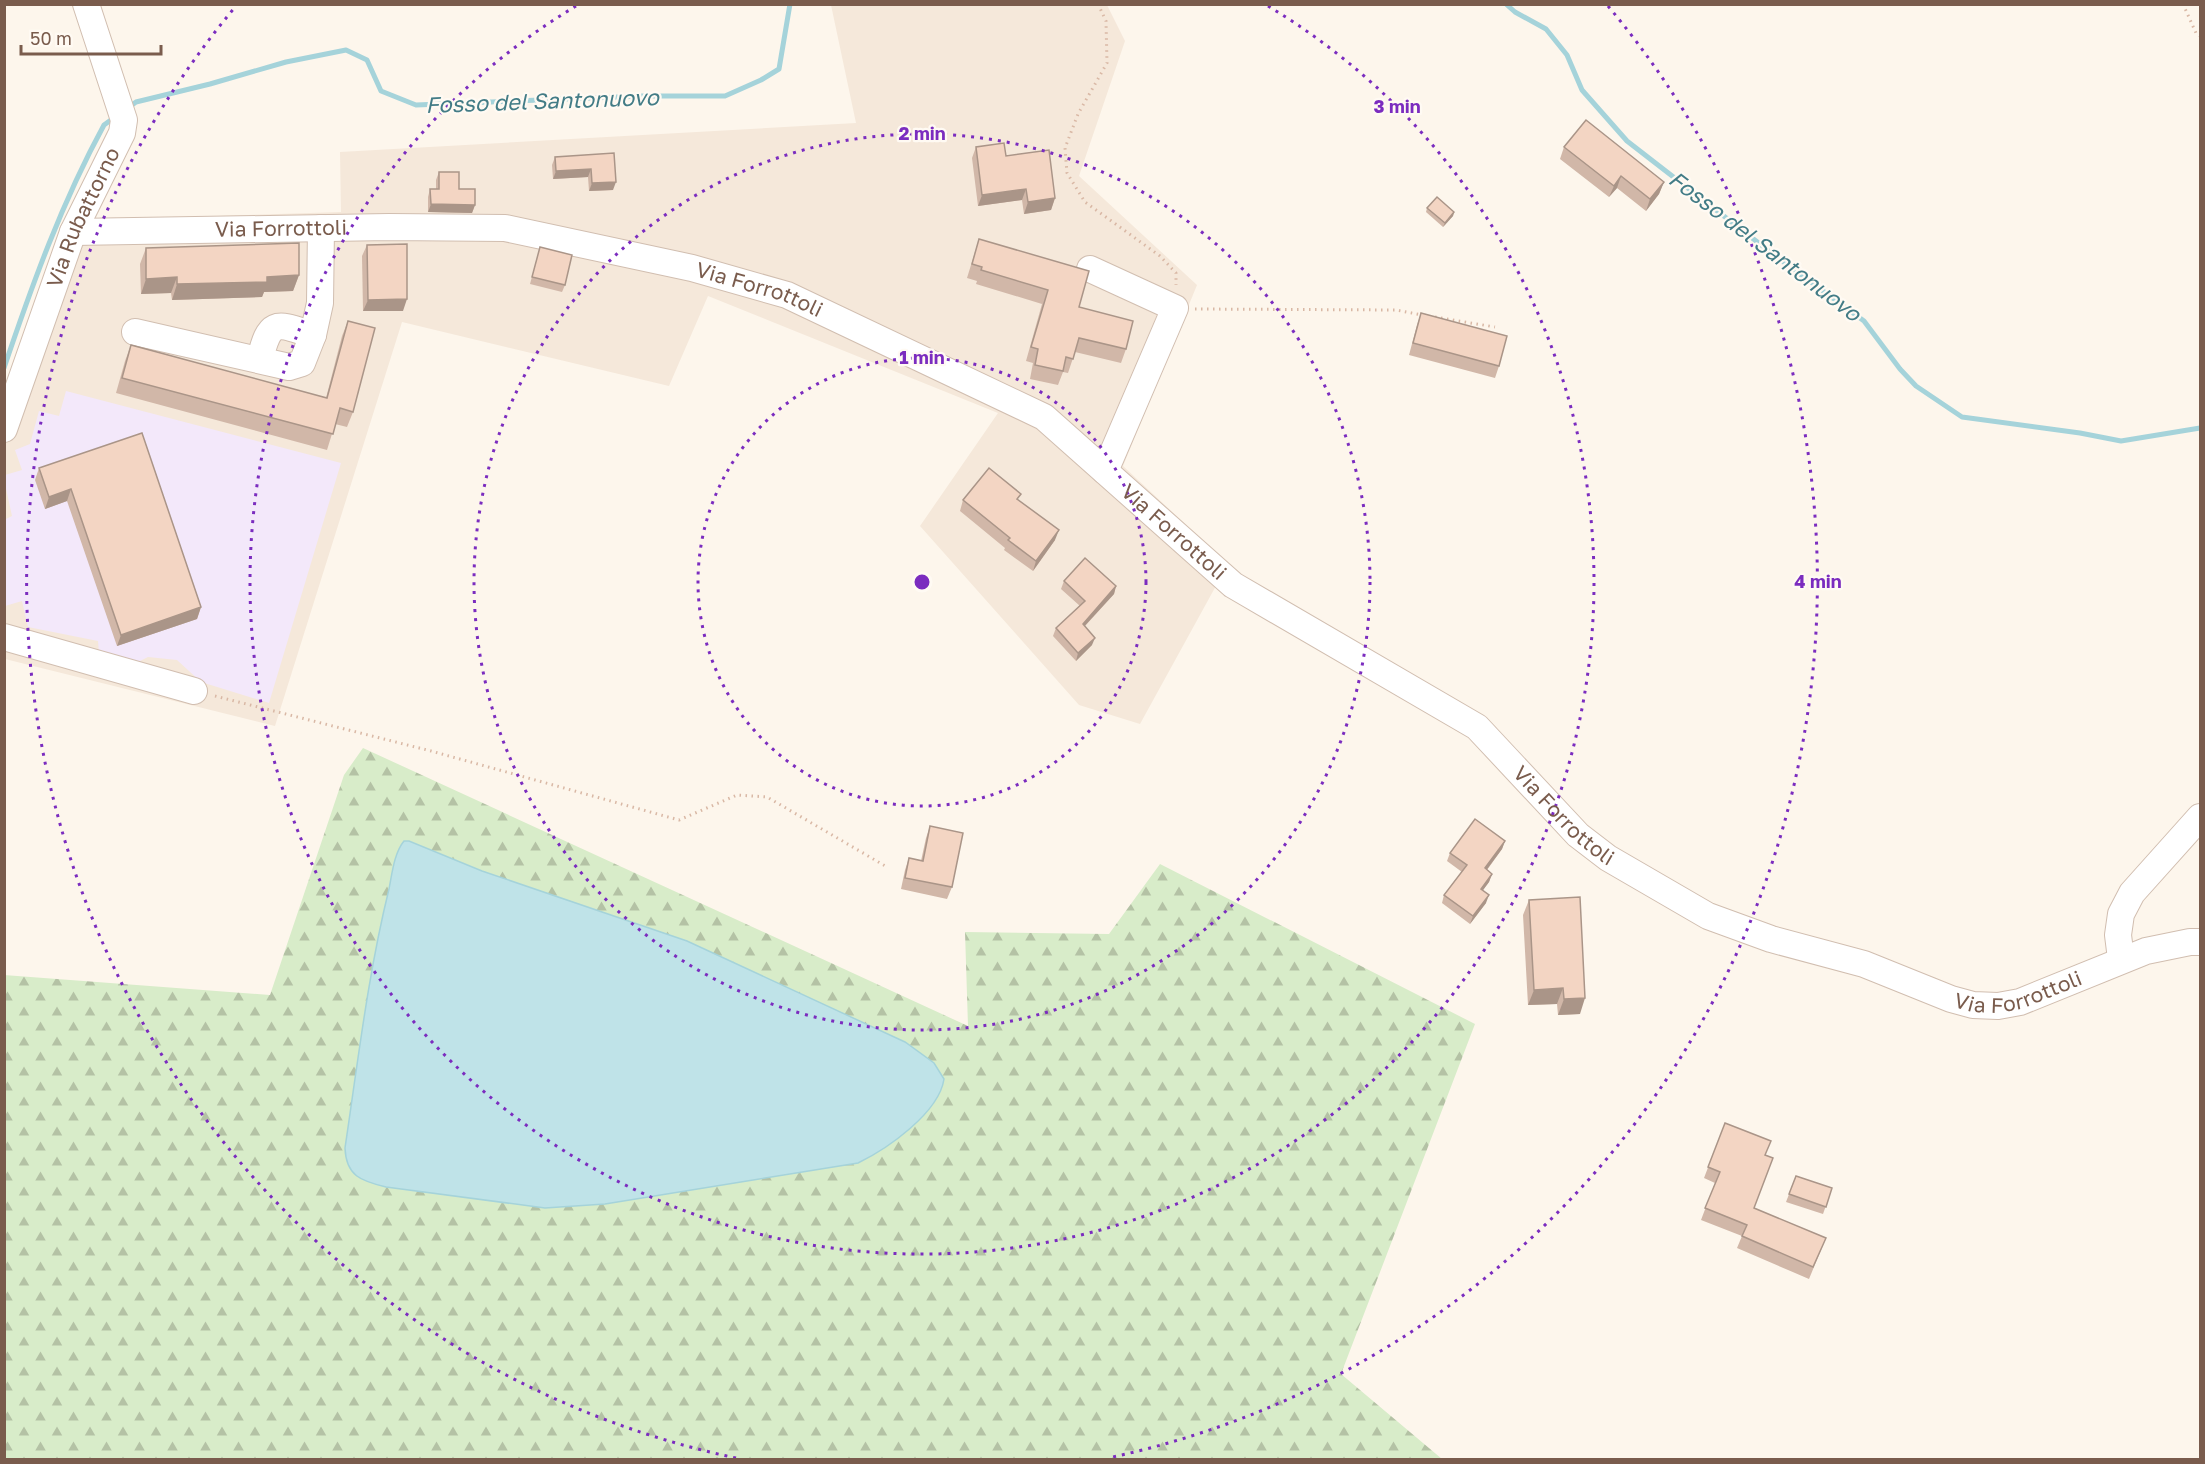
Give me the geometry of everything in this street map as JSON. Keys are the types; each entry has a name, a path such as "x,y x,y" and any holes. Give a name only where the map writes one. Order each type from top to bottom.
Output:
{"street":[{"name":"Via Rubattorno","path":"4,429 73,232 122,133 120,110 86,4"},
{"path":"135,332 289,367 302,363 313,335 320,303 321,228"},
{"name":"Via Forrottoli","path":"73,232 505,228 692,268 787,295 1044,417 1233,585 1477,728 1578,835 1608,858 1708,916 1771,939 1863,964 1973,1005 1998,1006 2020,1002 2121,959 2146,951 2200,942"},
{"path":"1090,269 1175,308 1105,471"},
{"path":"260,359 267,334 276,327 288,327 313,335"},
{"path":"4,637 194,691"},
{"path":"2121,959 2118,935 2121,914 2132,893 2200,817"}],"path":[{"path":"1098,4 1106,21 1107,63 1077,114 1065,148 1067,173 1085,202 1160,256 1176,273 1175,308 1396,310 1495,327"},
{"path":"2183,4 2196,33 2200,36"},
{"path":"194,691 431,751 679,820 737,795 767,797 887,867"}],"shaded area":[{"path":"831,5 1107,5 1125,41 1079,176 1197,285 1123,466 1228,564 1140,724 1079,705 920,526 998,413 708,296 669,386 402,322 275,726 5,659 5,405 65,221 341,212 340,152 856,123"},
{"path":"66,391 341,463 269,703 201,682 177,660 148,657 136,663 99,653 98,641 28,627 22,601 5,606 4,520 12,516 5,475 22,470 15,450 30,444 39,411 59,416"}],"green space":[{"path":"363,748 968,1026 965,932 1109,934 1160,864 1475,1024 1341,1374 1442,1459 5,1459 4,975 270,995 344,775"}],"water":[{"path":"404,841 482,871 687,941 905,1042 934,1063 944,1079 940,1092 933,1104 910,1128 883,1149 858,1163 605,1204 545,1208 386,1187 362,1179 356,1176 348,1165 345,1148 375,953 394,864"}],"building":[{"path":"1586,120 1664,182 1650,199 1621,176 1614,186 1564,147"},
{"path":"1004,143 1006,156 1049,150 1055,198 1028,202 1026,189 982,195 976,147"},
{"path":"614,153 616,182 592,183 591,169 556,171 555,157"},
{"path":"439,172 459,172 459,189 475,189 475,205 431,204 430,189 439,189"},
{"path":"1437,197 1454,212 1445,223 1427,208"},
{"path":"979,239 1089,271 1079,307 1133,321 1126,349 1079,338 1073,359 1066,357 1063,371 1035,365 1038,349 1031,347 1048,290 981,270 982,267 972,264"},
{"path":"299,243 299,275 267,277 267,282 177,284 177,277 146,279 146,248"},
{"path":"407,244 407,299 368,300 367,245"},
{"path":"540,247 572,255 565,285 532,277"},
{"path":"1421,313 1507,336 1499,366 1413,343"},
{"path":"348,321 375,328 353,412 340,408 333,434 122,378 131,345 327,398"},
{"path":"142,433 201,607 121,635 71,489 49,497 39,468"},
{"path":"989,468 1021,494 1017,499 1059,530 1036,561 1008,540 1010,538 963,500"},
{"path":"1085,558 1116,586 1083,624 1095,638 1078,653 1056,628 1085,601 1064,581"},
{"path":"1475,819 1505,841 1485,868 1492,874 1481,889 1489,895 1473,916 1444,895 1467,865 1450,853"},
{"path":"930,826 963,833 952,887 905,878 909,858 923,861"},
{"path":"1580,897 1585,998 1564,999 1563,988 1534,990 1529,900"},
{"path":"1725,1123 1771,1141 1765,1155 1773,1158 1754,1208 1826,1238 1813,1267 1742,1236 1747,1225 1705,1208 1720,1172 1708,1167"},
{"path":"1796,1176 1832,1188 1826,1207 1789,1194"}],"waterway":[{"name":"Fosso del Santonuovo","path":"128,108 136,102 286,62 346,50 367,60 381,91 416,105 643,96 725,96 779,69 790,4"},
{"name":"Fosso del Santonuovo","path":"1506,4 1515,12 1546,29 1567,55 1582,90 1627,141 1778,258 1864,321 1900,369 1916,386 1962,417 2121,441 2200,428"},
{"name":"Fosso del Santonuovo","path":"4,368 61,214 104,125 115,117"}]}
